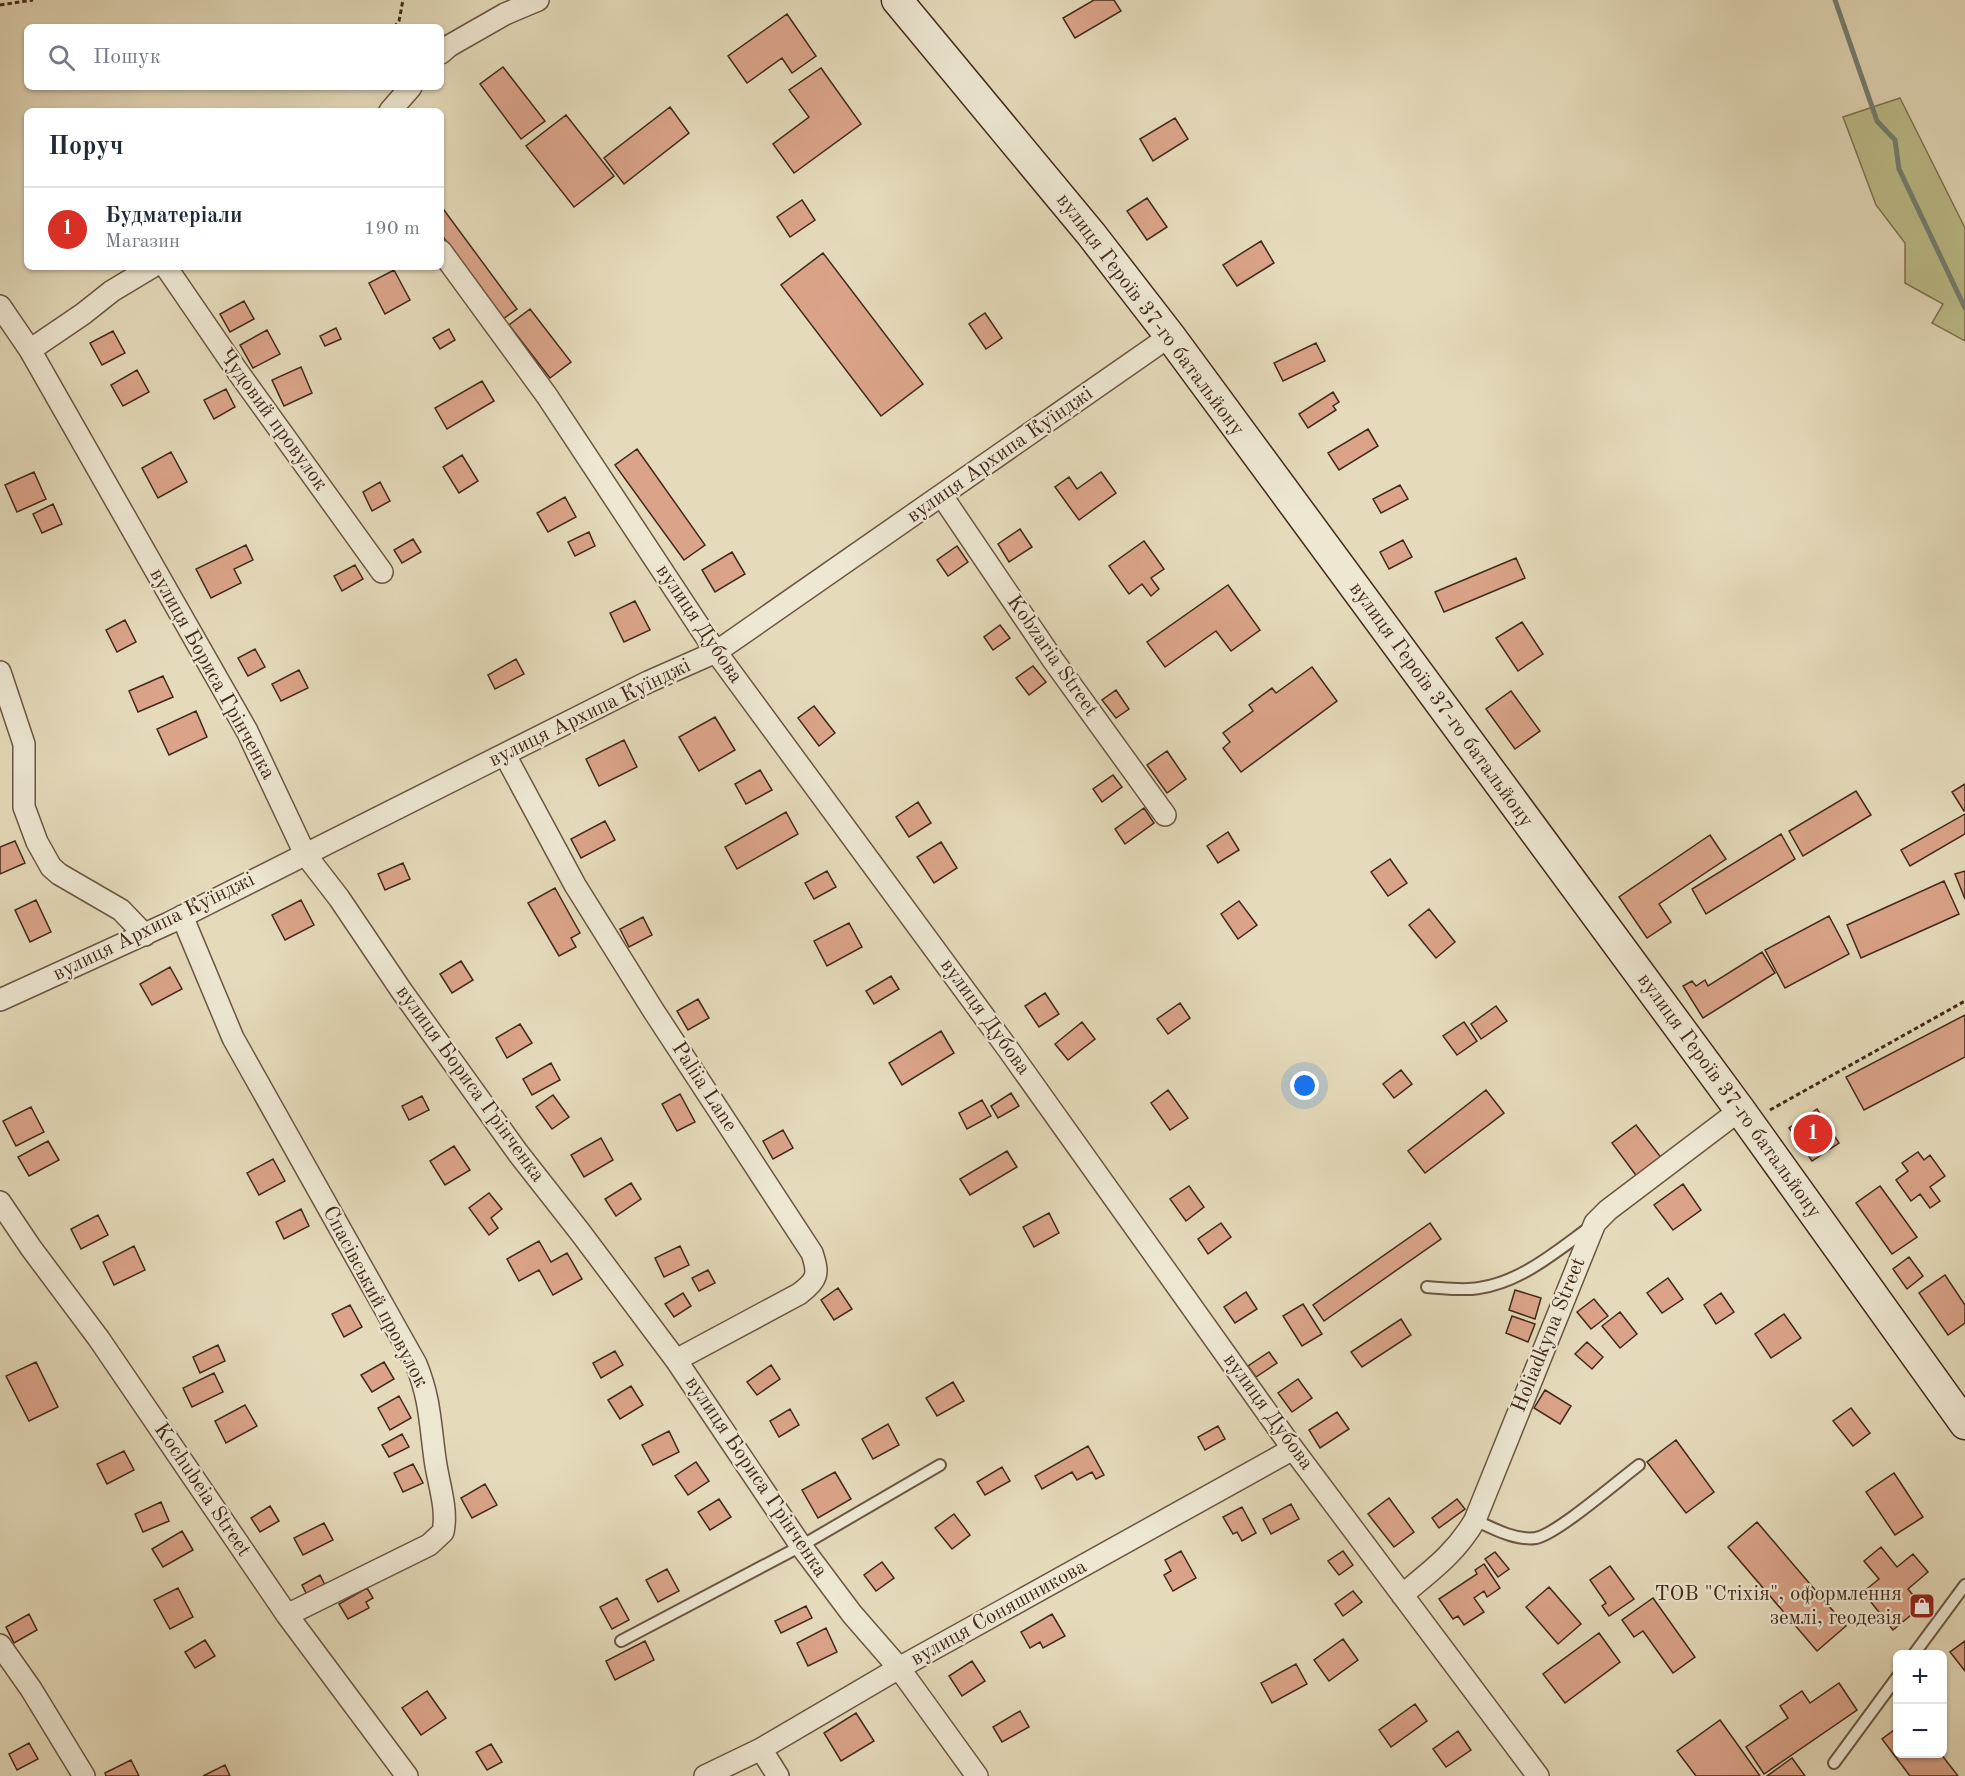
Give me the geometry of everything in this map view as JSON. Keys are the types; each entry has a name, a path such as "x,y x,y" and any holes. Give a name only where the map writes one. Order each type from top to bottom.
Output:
{"street":[{"path":"444,50 505,14 538,0"},
{"name":"вулиця Героїв 37-го батальйону","path":"897,0 1091,234 1170,336 1740,1110 1965,1424"},
{"path":"393,108 408,90"},
{"name":"вулиця Дубова","path":"444,255 547,396 716,652 1008,1049 1293,1449 1538,1776"},
{"path":"30,350 112,291 147,270"},
{"name":"Чудовий провулок","path":"168,270 238,372 382,572"},
{"name":"вулиця Бориса Грінченка","path":"0,306 30,350 247,730 305,854 339,898 401,990 518,1154 676,1360 801,1546 852,1614 899,1668 977,1776"},
{"name":"вулиця Архипа Куїнджі","path":"0,1000 145,935 648,682 716,652 1170,336"},
{"name":"Kobzaria Street","path":"942,495 1053,660 1165,815"},
{"path":"0,672 24,744 22,792 24,807 37,842 51,867 59,874 121,910 145,935"},
{"name":"Paliia Lane","path":"505,755 575,885 653,1010 812,1252 816,1264 814,1281 799,1294 676,1360"},
{"name":"Спасівський провулок","path":"182,916 233,1038 416,1364 429,1402 435,1458 445,1516 443,1532 429,1545 287,1615"},
{"name":"Holiadkyna Street","path":"1402,1595 1450,1554 1464,1538 1475,1520 1595,1223 1608,1210 1740,1110"},
{"name":"Kochubeia Street","path":"0,1202 31,1248 99,1339 287,1615 407,1776"},
{"name":"вулиця Соняшникова","path":"705,1776 761,1749 899,1668 1293,1449"},
{"path":"0,1645 31,1689 84,1776"},
{"path":"761,1749 778,1776"}],"lane":[{"path":"1427,1287 1480,1288 1496,1283 1521,1273 1547,1258 1595,1223"},
{"path":"621,1641 801,1546 940,1466"},
{"path":"1475,1520 1516,1536 1537,1538 1559,1526 1639,1466"},
{"path":"1917,1650 1965,1585"},
{"path":"1834,1763 1893,1683"}],"path":[{"path":"0,5 33,0"},
{"path":"396,24 403,0"},
{"path":"1770,1110 1965,1001"}],"green space":[{"path":"1900,98 1965,228 1965,341 1932,323 1943,304 1905,283 1905,243 1876,205 1843,117"}],"building":[{"path":"1094,0 1114,0 1121,11 1075,38 1063,18"},
{"path":"787,14 816,56 792,73 782,58 747,83 728,56"},
{"path":"503,67 545,121 521,139 480,84"},
{"path":"821,68 861,124 794,173 773,144 809,117 789,90"},
{"path":"670,107 689,133 624,184 604,158"},
{"path":"566,115 614,176 574,207 526,146"},
{"path":"1175,118 1188,139 1153,161 1140,139"},
{"path":"1147,198 1167,227 1147,240 1127,211"},
{"path":"802,200 815,220 790,237 777,217"},
{"path":"444,210 517,309 503,319 444,238"},
{"path":"1261,241 1274,263 1237,286 1223,265"},
{"path":"823,253 923,384 881,416 781,285"},
{"path":"394,270 410,300 385,314 369,283"},
{"path":"244,301 254,319 230,332 220,314"},
{"path":"530,309 571,362 550,378 509,325"},
{"path":"985,313 1002,338 986,349 969,324"},
{"path":"336,328 341,339 325,346 320,336"},
{"path":"449,329 455,340 440,349 433,338"},
{"path":"267,330 280,354 253,368 240,345"},
{"path":"113,331 125,353 102,365 90,343"},
{"path":"1316,343 1325,361 1283,381 1274,363"},
{"path":"301,367 312,393 284,406 272,380"},
{"path":"137,370 149,392 123,406 111,385"},
{"path":"482,381 494,401 447,429 435,408"},
{"path":"226,389 235,407 214,419 204,400"},
{"path":"1333,392 1339,402 1333,406 1336,410 1308,428 1299,414"},
{"path":"1368,429 1378,446 1339,470 1328,453"},
{"path":"637,449 705,545 684,560 615,465"},
{"path":"171,452 187,482 158,498 142,468"},
{"path":"462,455 478,481 459,493 443,467"},
{"path":"34,472 46,499 17,512 5,485"},
{"path":"1101,472 1116,493 1079,520 1055,487 1069,477 1077,489"},
{"path":"380,482 390,501 372,511 363,492"},
{"path":"1400,485 1408,499 1381,513 1373,499"},
{"path":"565,497 576,517 548,532 537,513"},
{"path":"53,504 62,524 42,533 33,514"},
{"path":"1020,529 1032,547 1009,562 998,544"},
{"path":"589,532 595,546 575,556 568,542"},
{"path":"413,539 421,552 402,563 394,550"},
{"path":"1403,540 1412,557 1389,569 1380,552"},
{"path":"1144,541 1164,569 1151,578 1159,589 1151,596 1142,584 1129,594 1109,566"},
{"path":"246,545 253,560 234,569 241,583 211,598 196,569"},
{"path":"957,546 968,562 948,576 937,560"},
{"path":"732,552 745,574 715,592 702,570"},
{"path":"1516,558 1525,578 1444,612 1435,592"},
{"path":"355,565 363,579 342,591 334,576"},
{"path":"1228,585 1260,630 1231,651 1216,631 1165,667 1147,642"},
{"path":"635,601 650,630 624,642 610,613"},
{"path":"125,620 136,642 117,652 106,630"},
{"path":"1522,622 1543,654 1518,671 1496,638"},
{"path":"1000,625 1010,638 993,650 984,637"},
{"path":"255,649 265,667 248,676 238,658"},
{"path":"516,659 524,674 495,689 488,675"},
{"path":"1033,666 1046,682 1029,695 1016,678"},
{"path":"1312,667 1337,701 1241,772 1223,748 1230,742 1223,733 1253,711 1249,705 1272,688 1276,693"},
{"path":"299,670 308,688 281,701 272,684"},
{"path":"163,676 173,697 138,712 129,691"},
{"path":"1116,690 1129,709 1116,718 1102,700"},
{"path":"1511,691 1540,731 1515,749 1486,709"},
{"path":"814,706 835,733 819,746 798,718"},
{"path":"196,711 207,737 169,755 157,729"},
{"path":"715,717 735,750 699,771 679,737"},
{"path":"624,740 637,767 599,786 586,759"},
{"path":"1167,751 1186,779 1167,793 1147,765"},
{"path":"760,770 772,790 746,804 735,784"},
{"path":"1113,775 1122,787 1102,802 1093,789"},
{"path":"1965,784 1965,810 1964,811 1952,792"},
{"path":"1856,791 1871,815 1803,856 1789,831"},
{"path":"918,802 931,823 909,837 896,817"},
{"path":"1144,808 1154,823 1125,844 1115,829"},
{"path":"786,812 798,834 737,869 725,847"},
{"path":"1965,814 1965,834 1910,866 1901,850"},
{"path":"605,821 615,840 581,858 571,839"},
{"path":"1228,832 1239,850 1218,863 1207,846"},
{"path":"1781,834 1795,859 1706,914 1692,889"},
{"path":"1710,835 1726,859 1659,904 1671,922 1647,938 1619,897"},
{"path":"15,841 25,863 0,874 0,847"},
{"path":"941,842 957,868 934,883 917,857"},
{"path":"1390,859 1407,883 1388,896 1371,872"},
{"path":"403,863 410,879 385,890 378,874"},
{"path":"827,871 836,887 814,899 805,883"},
{"path":"1965,871 1965,899 1955,874"},
{"path":"1944,881 1959,914 1861,958 1847,925"},
{"path":"555,888 580,933 571,938 576,947 559,956 528,903"},
{"path":"36,900 51,932 30,942 15,910"},
{"path":"301,900 314,925 285,940 272,915"},
{"path":"1239,901 1257,925 1238,939 1221,914"},
{"path":"1429,909 1455,942 1436,958 1409,925"},
{"path":"1829,916 1849,954 1785,988 1765,950"},
{"path":"643,917 652,935 629,947 620,929"},
{"path":"849,923 862,947 827,966 814,941"},
{"path":"1762,952 1775,973 1703,1018 1683,986 1692,981 1696,986 1705,980 1708,986"},
{"path":"461,961 473,980 452,993 440,974"},
{"path":"170,967 182,989 152,1005 140,984"},
{"path":"891,976 899,989 874,1004 866,991"},
{"path":"1045,993 1059,1014 1039,1027 1025,1006"},
{"path":"698,999 709,1018 688,1030 677,1011"},
{"path":"1180,1003 1190,1018 1168,1034 1157,1019"},
{"path":"1496,1006 1507,1021 1481,1039 1471,1024"},
{"path":"1965,1015 1965,1057 1864,1110 1846,1077"},
{"path":"1082,1022 1095,1039 1068,1060 1055,1044"},
{"path":"1464,1022 1477,1041 1457,1055 1443,1036"},
{"path":"520,1024 532,1043 507,1058 496,1038"},
{"path":"941,1031 954,1053 902,1085 889,1063"},
{"path":"551,1063 560,1080 532,1095 523,1079"},
{"path":"1401,1070 1412,1084 1394,1098 1383,1084"},
{"path":"1168,1090 1188,1118 1170,1130 1151,1103"},
{"path":"1486,1090 1504,1113 1425,1173 1408,1151"},
{"path":"1011,1093 1019,1106 998,1118 991,1106"},
{"path":"680,1094 695,1122 677,1131 662,1104"},
{"path":"553,1095 569,1117 552,1129 536,1107"},
{"path":"422,1096 429,1110 409,1120 402,1106"},
{"path":"982,1100 991,1116 967,1129 959,1113"},
{"path":"31,1107 44,1132 16,1146 3,1121"},
{"path":"1817,1109 1839,1143 1812,1161 1789,1128"},
{"path":"1636,1125 1663,1160 1638,1178 1612,1143"},
{"path":"783,1130 793,1148 773,1159 763,1141"},
{"path":"601,1138 613,1160 584,1177 571,1155"},
{"path":"48,1141 59,1160 29,1176 18,1157"},
{"path":"454,1146 470,1170 445,1185 430,1161"},
{"path":"1007,1151 1017,1167 970,1195 960,1179"},
{"path":"1918,1152 1924,1160 1930,1155 1945,1176 1930,1187 1940,1201 1930,1208 1920,1194 1911,1201 1896,1180 1908,1171 1902,1163"},
{"path":"273,1159 285,1181 259,1195 247,1173"},
{"path":"631,1183 641,1199 616,1216 605,1199"},
{"path":"1683,1184 1701,1210 1673,1230 1654,1205"},
{"path":"1189,1186 1204,1207 1186,1221 1170,1199"},
{"path":"1880,1186 1917,1237 1892,1254 1856,1203"},
{"path":"489,1193 502,1209 491,1218 498,1228 489,1235 469,1208"},
{"path":"301,1209 309,1226 284,1239 276,1222"},
{"path":"1049,1213 1059,1233 1034,1247 1023,1227"},
{"path":"98,1215 108,1235 81,1249 71,1229"},
{"path":"1221,1223 1231,1237 1208,1254 1198,1239"},
{"path":"1430,1223 1441,1239 1324,1321 1313,1305"},
{"path":"539,1241 551,1262 567,1253 582,1279 553,1295 539,1270 519,1281 507,1259"},
{"path":"134,1246 145,1270 114,1285 103,1262"},
{"path":"680,1246 689,1265 664,1277 655,1258"},
{"path":"1909,1257 1923,1276 1907,1289 1893,1269"},
{"path":"708,1270 715,1283 699,1291 692,1278"},
{"path":"1945,1275 1965,1305 1965,1323 1948,1335 1919,1293"},
{"path":"1668,1278 1683,1299 1662,1313 1647,1293"},
{"path":"838,1288 852,1309 834,1320 821,1300"},
{"path":"1515,1290 1541,1298 1535,1319 1509,1310"},
{"path":"1246,1292 1257,1309 1235,1323 1224,1307"},
{"path":"683,1293 691,1306 674,1317 665,1304"},
{"path":"1721,1293 1734,1312 1716,1324 1704,1305"},
{"path":"1594,1299 1608,1316 1591,1329 1577,1312"},
{"path":"1303,1304 1322,1334 1302,1346 1283,1316"},
{"path":"350,1305 362,1327 344,1337 332,1314"},
{"path":"1620,1312 1637,1334 1620,1348 1602,1326"},
{"path":"1784,1314 1801,1338 1771,1358 1755,1334"},
{"path":"1512,1316 1535,1324 1528,1342 1506,1333"},
{"path":"1401,1319 1411,1335 1362,1367 1351,1352"},
{"path":"1587,1342 1603,1357 1592,1369 1575,1354"},
{"path":"218,1345 225,1361 200,1373 193,1357"},
{"path":"615,1351 623,1365 601,1378 593,1363"},
{"path":"1269,1352 1277,1363 1256,1377 1248,1366"},
{"path":"36,1362 58,1407 29,1421 6,1376"},
{"path":"384,1362 394,1379 372,1392 361,1375"},
{"path":"771,1365 780,1379 757,1395 747,1382"},
{"path":"214,1373 223,1392 192,1407 183,1388"},
{"path":"1298,1379 1312,1398 1292,1412 1278,1393"},
{"path":"953,1382 964,1401 937,1416 926,1398"},
{"path":"631,1386 643,1405 620,1419 608,1400"},
{"path":"1545,1390 1571,1406 1560,1424 1534,1408"},
{"path":"399,1396 411,1418 390,1430 378,1408"},
{"path":"245,1405 257,1426 226,1443 215,1421"},
{"path":"1851,1408 1870,1433 1853,1446 1833,1421"},
{"path":"790,1409 799,1425 779,1437 770,1421"},
{"path":"1337,1412 1349,1429 1320,1448 1309,1430"},
{"path":"888,1424 899,1445 873,1459 862,1439"},
{"path":"1218,1426 1225,1439 1205,1450 1198,1437"},
{"path":"669,1431 679,1452 653,1465 642,1445"},
{"path":"402,1434 409,1447 389,1457 382,1445"},
{"path":"1676,1440 1714,1492 1686,1513 1647,1462"},
{"path":"1088,1446 1104,1475 1096,1479 1092,1472 1077,1480 1072,1472 1042,1489 1035,1476"},
{"path":"124,1451 134,1470 107,1484 97,1464"},
{"path":"696,1462 709,1481 688,1495 675,1476"},
{"path":"413,1464 423,1483 403,1492 394,1473"},
{"path":"1002,1467 1010,1481 985,1495 977,1482"},
{"path":"835,1472 851,1499 818,1518 802,1490"},
{"path":"1894,1473 1923,1517 1895,1535 1866,1492"},
{"path":"485,1484 497,1505 472,1518 461,1498"},
{"path":"1389,1498 1414,1532 1394,1547 1368,1514"},
{"path":"719,1499 731,1517 710,1530 698,1512"},
{"path":"1457,1499 1465,1509 1439,1528 1432,1518"},
{"path":"161,1502 169,1521 143,1532 135,1514"},
{"path":"1291,1504 1299,1519 1271,1534 1263,1519"},
{"path":"270,1506 279,1521 260,1532 251,1518"},
{"path":"1242,1507 1256,1533 1242,1541 1237,1532 1233,1534 1223,1517"},
{"path":"954,1514 970,1535 952,1549 935,1528"},
{"path":"1757,1522 1846,1626 1817,1651 1728,1547"},
{"path":"324,1523 333,1540 303,1555 294,1538"},
{"path":"182,1531 193,1550 163,1567 152,1549"},
{"path":"1881,1547 1897,1567 1913,1554 1928,1572 1908,1589 1922,1606 1893,1630 1863,1592 1879,1579 1864,1561"},
{"path":"1181,1551 1196,1578 1173,1591 1164,1575 1171,1571 1165,1560"},
{"path":"1343,1551 1353,1565 1339,1575 1328,1561"},
{"path":"1495,1552 1509,1569 1498,1577 1485,1559"},
{"path":"882,1562 894,1578 876,1591 864,1575"},
{"path":"1484,1564 1500,1588 1487,1597 1484,1591 1474,1598 1484,1612 1464,1625 1458,1616 1453,1619 1439,1599 1477,1574 1475,1570"},
{"path":"1610,1566 1634,1599 1609,1616 1602,1606 1606,1603 1590,1580"},
{"path":"667,1569 679,1591 658,1602 646,1580"},
{"path":"320,1575 326,1587 308,1597 302,1585"},
{"path":"1549,1587 1581,1624 1558,1644 1526,1607"},
{"path":"178,1588 193,1617 170,1629 154,1600"},
{"path":"367,1588 373,1598 366,1602 369,1608 348,1619 339,1604"},
{"path":"1353,1591 1362,1602 1343,1616 1335,1604"},
{"path":"617,1598 629,1620 612,1629 600,1607"},
{"path":"1653,1598 1695,1657 1673,1673 1643,1631 1634,1637 1622,1620"},
{"path":"806,1606 812,1618 781,1633 775,1621"},
{"path":"29,1614 37,1630 14,1643 6,1627"},
{"path":"1052,1614 1065,1636 1043,1648 1040,1642 1030,1648 1021,1632"},
{"path":"826,1628 837,1652 808,1666 797,1643"},
{"path":"1599,1633 1620,1662 1565,1703 1543,1674"},
{"path":"1343,1639 1358,1660 1329,1681 1314,1660"},
{"path":"205,1640 215,1656 195,1668 185,1652"},
{"path":"645,1641 654,1660 615,1680 606,1661"},
{"path":"1965,1641 1965,1671 1950,1652"},
{"path":"972,1661 985,1681 962,1696 949,1676"},
{"path":"1296,1664 1307,1684 1272,1703 1261,1683"},
{"path":"1839,1683 1857,1710 1764,1774 1746,1747 1788,1718 1780,1706 1802,1691 1810,1703"},
{"path":"427,1691 446,1718 421,1735 402,1708"},
{"path":"1415,1704 1427,1721 1391,1747 1379,1730"},
{"path":"1020,1711 1029,1727 1002,1742 993,1727"},
{"path":"856,1713 874,1741 841,1761 824,1733"},
{"path":"1720,1720 1760,1776 1696,1776 1677,1751"},
{"path":"1458,1731 1471,1750 1446,1767 1433,1749"},
{"path":"1893,1731 1893,1754 1882,1739"},
{"path":"29,1743 38,1759 17,1770 9,1754"},
{"path":"491,1744 502,1762 487,1770 476,1752"},
{"path":"1792,1758 1805,1776 1767,1776"},
{"path":"1896,1758 1944,1758 1958,1776 1910,1776"},
{"path":"131,1760 139,1776 106,1776 105,1773"},
{"path":"225,1765 230,1776 203,1776"}],"waterway":[{"path":"1835,0 1877,121 1895,140 1899,169 1965,308"}],"place":[{"name":"Будматеріали","path":"1813,1134"},
{"name":"ТОВ \"Стіхія\", оформлення землі, геодезія","path":"1922,1606"}]}
